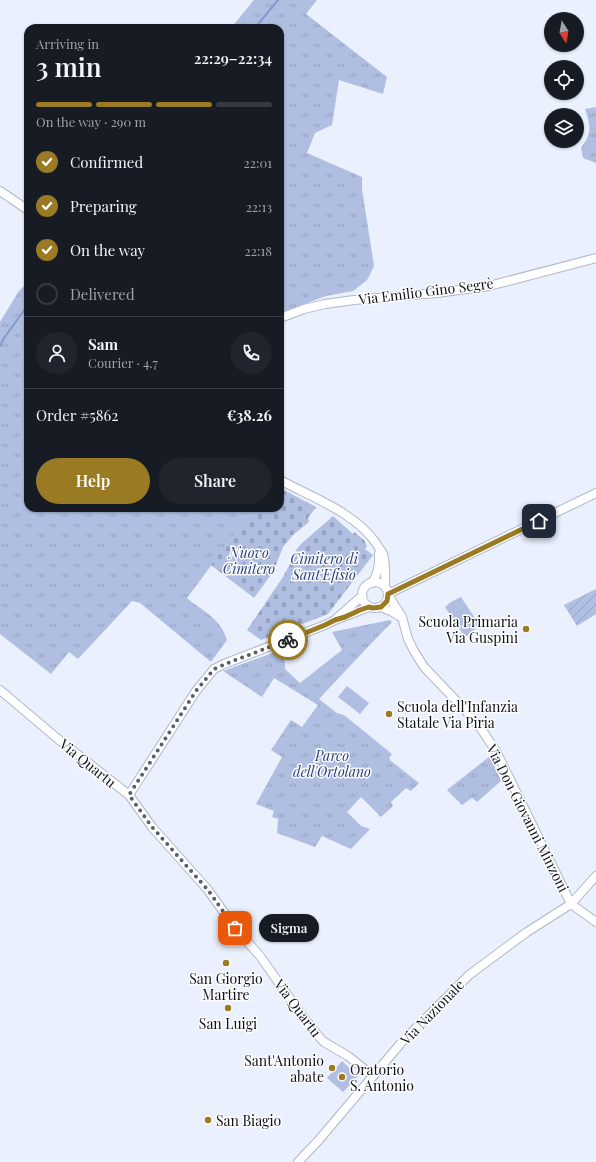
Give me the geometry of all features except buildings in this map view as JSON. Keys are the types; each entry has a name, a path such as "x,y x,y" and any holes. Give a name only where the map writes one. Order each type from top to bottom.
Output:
{"street":[{"path":"0,191 24,207"},
{"name":"Via Emilio Gino Segrè","path":"284,316 304,309 326,304 354,300 437,293 489,286 596,258"},
{"path":"284,482 350,518 365,530 379,547 384,563 387,592 387,601 381,607"},
{"path":"387,592 596,493"},
{"path":"372,583 380,562 379,547"},
{"path":"369,607 363,601 362,596 364,588 372,583 380,583 387,592"},
{"name":"Via Don Giovanni Minzoni","path":"387,592 402,617 408,639 424,668 465,710 482,730 497,753 571,904"},
{"path":"335,620 362,596"},
{"path":"129,795 196,691 214,669 369,607 381,607 402,617"},
{"name":"Via Quartu","path":"0,690 58,739 129,795 152,827 208,890 235,928 260,956 300,1013 319,1037 324,1042 348,1056 372,1076"},
{"name":"Via Nazionale","path":"298,1162 318,1141 401,1043 469,974 527,932 571,904 596,876"},
{"path":"571,904 596,922"}],"green space":[{"path":"254,0 317,0 306,14 387,77 383,94 339,80 332,125 315,133 307,153 362,177 362,189 374,266 367,280 353,291 326,296 284,312 284,24 234,24"},
{"path":"596,107 596,163 583,158 581,148 584,148 584,143 589,134 589,125 585,109"},
{"path":"24,286 24,512 251,512 187,598 215,620 224,632 227,640 211,662 140,603 132,601 78,659 69,652 51,674 0,634 0,322 19,291"},
{"name":"Nuovo Cimitero","path":"284,490 316,507 308,518 309,522 293,535 283,547 273,572 254,598 211,565 251,512 284,512"},
{"name":"Cimitero di Sant'Efisio","path":"333,516 353,534 354,532 364,540 367,546 365,549 373,555 328,614 261,640 247,630 283,577 294,553 301,544"},
{"path":"596,589 596,614 577,626 564,605"},
{"path":"461,597 480,626 465,637 445,607"},
{"name":"Parco dell'Ortolano","path":"390,620 392,622 319,699 337,713 344,715 392,754 389,758 391,761 419,783 411,791 406,788 391,802 393,806 381,817 361,797 347,812 361,826 370,829 351,849 322,836 315,847 277,833 278,819 272,817 274,811 256,804 282,757 271,750 291,720 302,727 318,705 274,678 262,697 223,671 284,649 285,669 300,683 342,650 332,632"},
{"path":"347,686 369,703 360,714 338,697"},
{"path":"490,756 501,781 477,802 472,798 462,805 447,790"},
{"name":"Oratorio S. Antonio","path":"342,1061 358,1076 343,1092 327,1078"}],"waterway":[{"path":"258,24 278,0"},
{"path":"0,346 24,310"}],"way so far":[{"path":"235,928 208,890 152,827 129,795 196,691 214,669 288,640"}],"place":[{"name":"Scuola Primaria Via Guspini","path":"526,629"},
{"name":"Scuola dell'Infanzia Statale Via Piria","path":"389,714"},
{"name":"Sigma","path":"235,928"},
{"name":"San Giorgio Martire","path":"226,963"},
{"name":"San Luigi","path":"228,1008"},
{"name":"Sant'Antonio abate","path":"332,1068"},
{"name":"Oratorio S. Antonio","path":"342,1077"},
{"name":"San Biagio","path":"208,1120"}],"route":[{"path":"288,640 360,610 369,607 381,607 387,601 388,594 539,521"}]}
